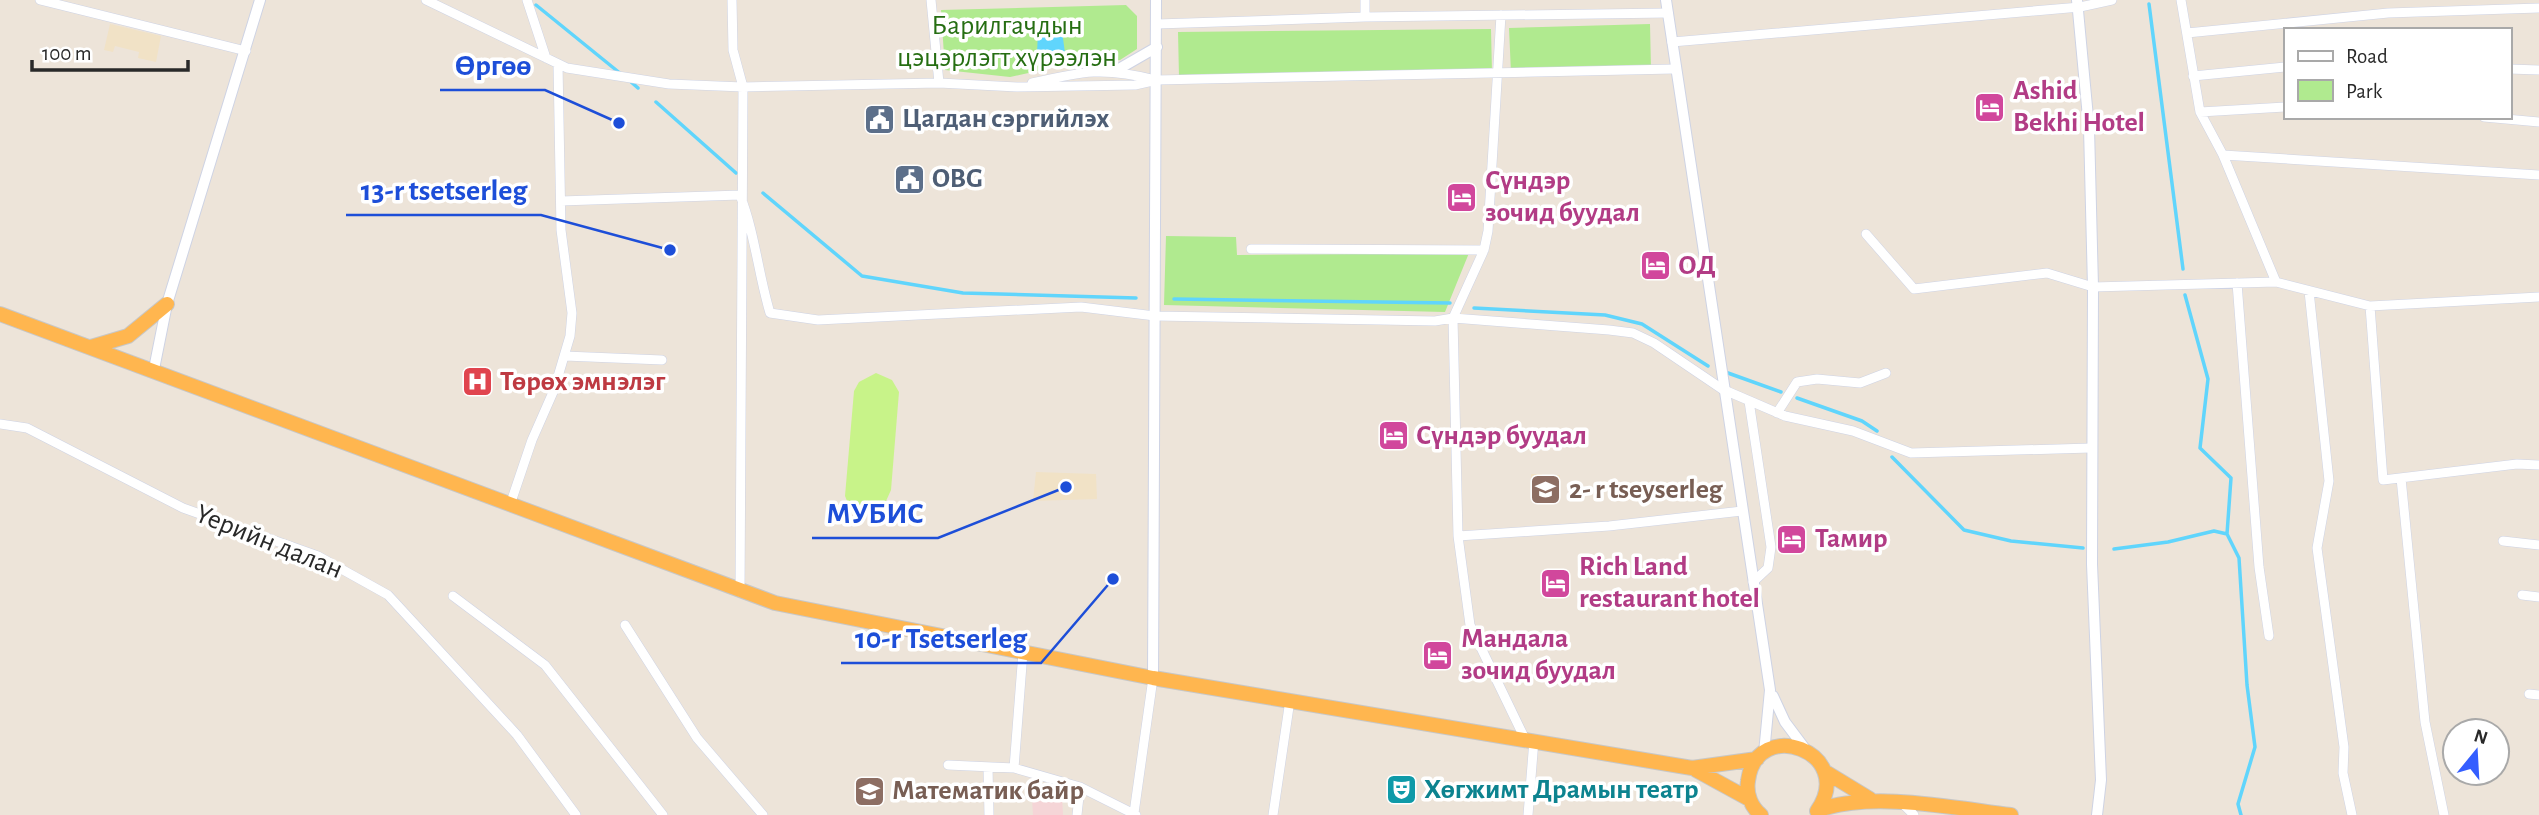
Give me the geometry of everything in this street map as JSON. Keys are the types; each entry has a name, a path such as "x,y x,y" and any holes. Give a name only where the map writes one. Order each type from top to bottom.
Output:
{"highway":[{"path":"89,347 128,336 167,304"},
{"path":"0,314 154,369 775,603 1153,678 1692,768 1749,799 1761,815"},
{"path":"1692,768 1760,756 1784,745 1806,750 1817,759 1827,784 1816,812"},
{"path":"1749,799 1748,778 1760,756"},
{"path":"1824,771 1848,788 1874,800"},
{"path":"1816,812 1846,802 1874,800 2011,815"}],"street":[{"path":"40,0 246,51"},
{"path":"154,369 167,304 260,0"},
{"path":"426,0 558,64 628,80 743,87 939,83 1017,87 1135,85 1157,80 1497,75 1674,69"},
{"path":"527,0 547,58"},
{"path":"732,0 733,50 743,87 740,195 740,592"},
{"path":"931,0 939,83"},
{"path":"948,765 1014,768 1080,787 1135,814 1153,678 1156,0"},
{"path":"1365,0 1365,17"},
{"path":"1666,0 1722,389 1770,690 1760,756"},
{"path":"1672,42 2112,0"},
{"path":"2182,0 2200,112 2223,155 2276,282"},
{"path":"2079,4 2089,128 2093,287 2091,448 2101,780 2097,815"},
{"path":"2187,33 2388,13 2539,8"},
{"path":"1157,24 1365,17 1668,13"},
{"path":"1501,15 1484,250 1453,318 1458,536 1470,625 1529,740 1528,815"},
{"path":"1117,70 1157,47"},
{"path":"510,505 565,356 572,313 561,230 558,64"},
{"path":"2193,76 2284,67"},
{"path":"2511,69 2539,70"},
{"path":"1017,87 1075,73 1117,70 1157,80"},
{"path":"2200,112 2284,107"},
{"path":"2506,119 2539,122"},
{"path":"2223,155 2539,175"},
{"path":"561,201 740,195"},
{"path":"740,195 753,229 757,272 770,313 818,320 1081,307 1155,316 1434,321 1453,318 1633,333 1654,343 1722,389 1749,401 1777,413 1853,431 1911,453 2091,448"},
{"path":"1866,234 1914,289 2047,273 2093,287 2276,282 2370,306 2539,297"},
{"path":"1251,249 1484,250"},
{"path":"2237,283 2259,567 2269,636"},
{"path":"2309,291 2329,481 2317,548 2344,747 2343,772 2352,815"},
{"path":"2370,306 2383,480 2517,464 2539,465"},
{"path":"565,356 662,360"},
{"path":"1777,413 1797,382 1817,379 1860,383 1886,373"},
{"path":"1749,401 1771,547 1768,568 1753,582"},
{"name":"Үерийн далан","path":"0,424 27,428 183,508 318,556 388,595 517,735 576,815"},
{"path":"2400,478 2426,722 2444,815"},
{"path":"1458,536 1609,526 1742,511"},
{"path":"2504,541 2539,545"},
{"path":"2522,595 2539,597"},
{"path":"453,596 545,665 663,815"},
{"path":"625,625 697,738 763,815"},
{"path":"1014,768 1023,652"},
{"path":"1770,690 1786,722 1806,750"},
{"path":"1273,815 1290,700"},
{"path":"988,767 989,815"},
{"path":"1077,815 1080,787"},
{"path":"1903,804 1914,815"}],"shaded area":[{"path":"110,24 161,36 156,62 138,58 139,52 115,46 113,52 104,50"},
{"path":"1036,472 1096,474 1097,499 1033,501"},
{"name":"2- r tseyserleg","path":"1531,474 1542,474 1543,482 1549,482 1549,475 1560,475 1560,498 1531,498"},
{"path":"1062,796 1063,815 1033,815 1032,799"}],"green space":[{"name":"Барилгачдын цэцэрлэгт хүрээлэн","path":"1126,5 1137,16 1137,49 1120,60 1069,64 1010,77 945,70 941,10"},
{"path":"1650,24 1651,69 1511,73 1509,28"},
{"path":"1491,29 1492,73 1179,77 1178,32"},
{"path":"1166,236 1236,237 1237,255 1469,253 1445,312 1164,305"},
{"path":"876,373 892,380 899,392 891,490 882,510 865,513 855,510 845,496 854,391 859,382"}],"water":[{"path":"1038,31 1062,31 1065,53 1037,54"}],"waterway":[{"path":"2149,4 2183,269"},
{"path":"536,5 621,74"},
{"path":"630,81 638,88"},
{"path":"656,102 736,173"},
{"path":"763,193 862,276 963,293 1136,298"},
{"path":"2185,295 2208,379 2200,448 2231,478 2227,534 2239,558 2247,685 2255,747 2238,804 2241,815"},
{"path":"1174,299 1450,303"},
{"path":"1474,308 1605,315 1642,324 1708,366"},
{"path":"1728,373 1781,392"},
{"path":"1797,398 1862,421 1877,431"},
{"path":"1892,457 1964,530 2011,541 2083,548"},
{"path":"2114,549 2168,542 2214,531 2227,534"}],"place":[{"name":"Ashid Bekhi Hotel","path":"1990,107"},
{"name":"Цагдан сэргийлэх","path":"879,119"},
{"name":"Өргөө","path":"619,123"},
{"name":"OBG","path":"909,179"},
{"name":"Сүндэр зочид буудал","path":"1462,197"},
{"name":"13-r tsetserleg","path":"670,250"},
{"name":"ОД","path":"1655,266"},
{"name":"Төрөх эмнэлэг","path":"477,382"},
{"name":"Сүндэр буудал","path":"1393,436"},
{"name":"МУБИС","path":"1066,487"},
{"name":"2- r tseyserleg","path":"1546,490"},
{"name":"Тамир","path":"1792,539"},
{"name":"10-r Tsetserleg","path":"1113,579"},
{"name":"Rich Land restaurant hotel","path":"1556,583"},
{"name":"Мандала зочид буудал","path":"1438,655"},
{"name":"Хөгжимт Драмын театр","path":"1401,790"},
{"name":"Математик байр","path":"869,791"}]}
